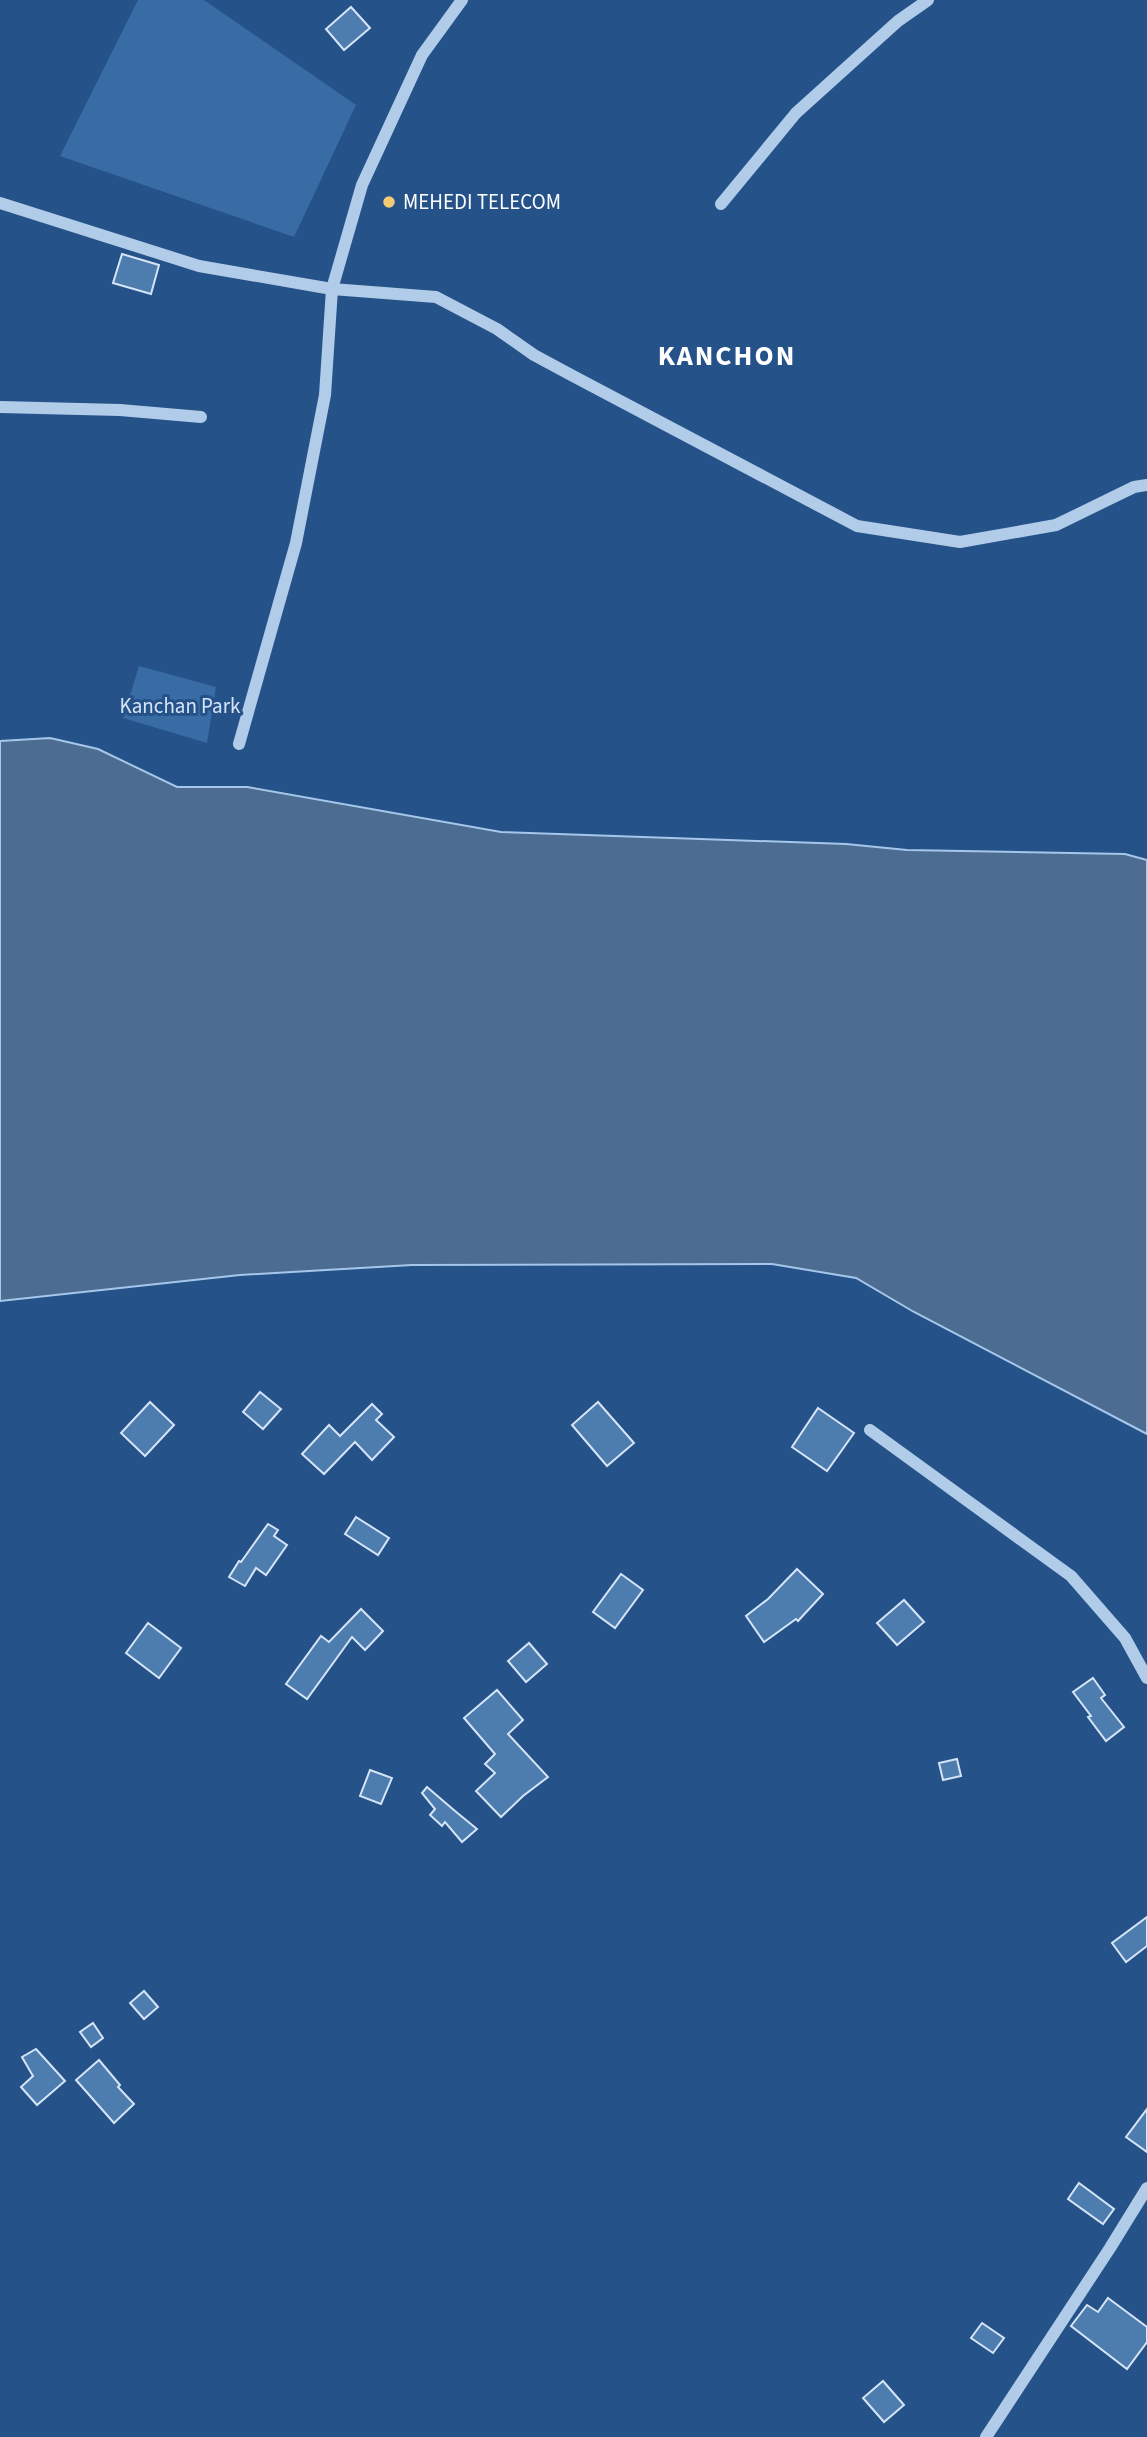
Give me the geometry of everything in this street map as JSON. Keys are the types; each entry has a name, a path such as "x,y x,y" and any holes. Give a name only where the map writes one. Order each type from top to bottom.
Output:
{"street":[{"path":"239,744 296,542 325,395 332,289 362,185 422,55 462,0"},
{"path":"721,204 796,113 898,21 928,0"},
{"path":"0,203 199,266 332,289 436,297 497,328 534,355 563,371 857,526 960,542 1056,525 1134,487 1147,485"},
{"path":"0,407 120,410 201,417"},
{"path":"870,1430 1071,1576 1125,1638 1147,1678"},
{"path":"986,2437 1147,2188"}],"green space":[{"path":"138,0 204,0 356,105 294,237 60,156"},
{"name":"Kanchan Park","path":"139,666 216,687 207,743 123,718"}],"shaded area":[{"path":"50,738 98,749 177,787 247,787 501,832 846,844 907,850 1125,854 1147,860 1147,1434 914,1312 856,1278 772,1264 412,1265 240,1275 0,1301 0,741"}],"building":[{"path":"351,7 370,28 344,50 326,29"},
{"path":"122,254 159,265 151,294 113,283"},
{"path":"260,1392 281,1409 263,1429 243,1412"},
{"path":"150,1402 174,1425 145,1456 121,1433"},
{"path":"598,1402 634,1443 607,1466 572,1425"},
{"path":"372,1404 382,1414 376,1420 394,1437 372,1460 355,1442 324,1474 302,1454 329,1425 340,1436"},
{"path":"818,1408 854,1433 827,1471 792,1447"},
{"path":"356,1517 389,1538 378,1555 345,1534"},
{"path":"268,1524 278,1530 274,1536 287,1545 266,1575 256,1568 245,1586 229,1577"},
{"path":"797,1569 823,1594 798,1621 796,1619 764,1642 746,1616 768,1599"},
{"path":"621,1574 643,1590 615,1628 593,1612"},
{"path":"904,1600 924,1622 897,1645 877,1623"},
{"path":"361,1609 383,1631 365,1650 352,1637 307,1699 286,1684 321,1636 329,1642"},
{"path":"148,1623 181,1648 159,1678 126,1653"},
{"path":"529,1643 547,1664 526,1682 508,1661"},
{"path":"1093,1678 1105,1695 1101,1698 1124,1727 1106,1741 1073,1692"},
{"path":"497,1690 523,1720 508,1734 548,1777 501,1817 476,1791 495,1773 485,1764 495,1754 464,1718"},
{"path":"957,1759 961,1776 943,1780 939,1763"},
{"path":"370,1770 392,1778 381,1804 360,1796"},
{"path":"427,1787 477,1829 462,1842 445,1822 442,1826 430,1815 435,1809 422,1793"},
{"path":"1147,1917 1147,1946 1126,1962 1112,1943"},
{"path":"144,1991 158,2007 144,2019 130,2003"},
{"path":"93,2023 103,2038 91,2047 80,2032"},
{"path":"36,2049 65,2081 37,2105 21,2087 33,2076 22,2057"},
{"path":"99,2060 134,2104 114,2123 76,2080"},
{"path":"1147,2109 1147,2152 1126,2137"},
{"path":"1079,2183 1114,2209 1103,2224 1068,2199"},
{"path":"1108,2298 1147,2327 1147,2342 1127,2369 1071,2326 1087,2305 1098,2312"},
{"path":"982,2323 1004,2338 993,2353 971,2338"},
{"path":"883,2381 904,2405 884,2422 863,2398"}],"place":[{"name":"MEHEDI TELECOM","path":"389,202"}],"district":[{"name":"KANCHON","path":"727,355"}]}
